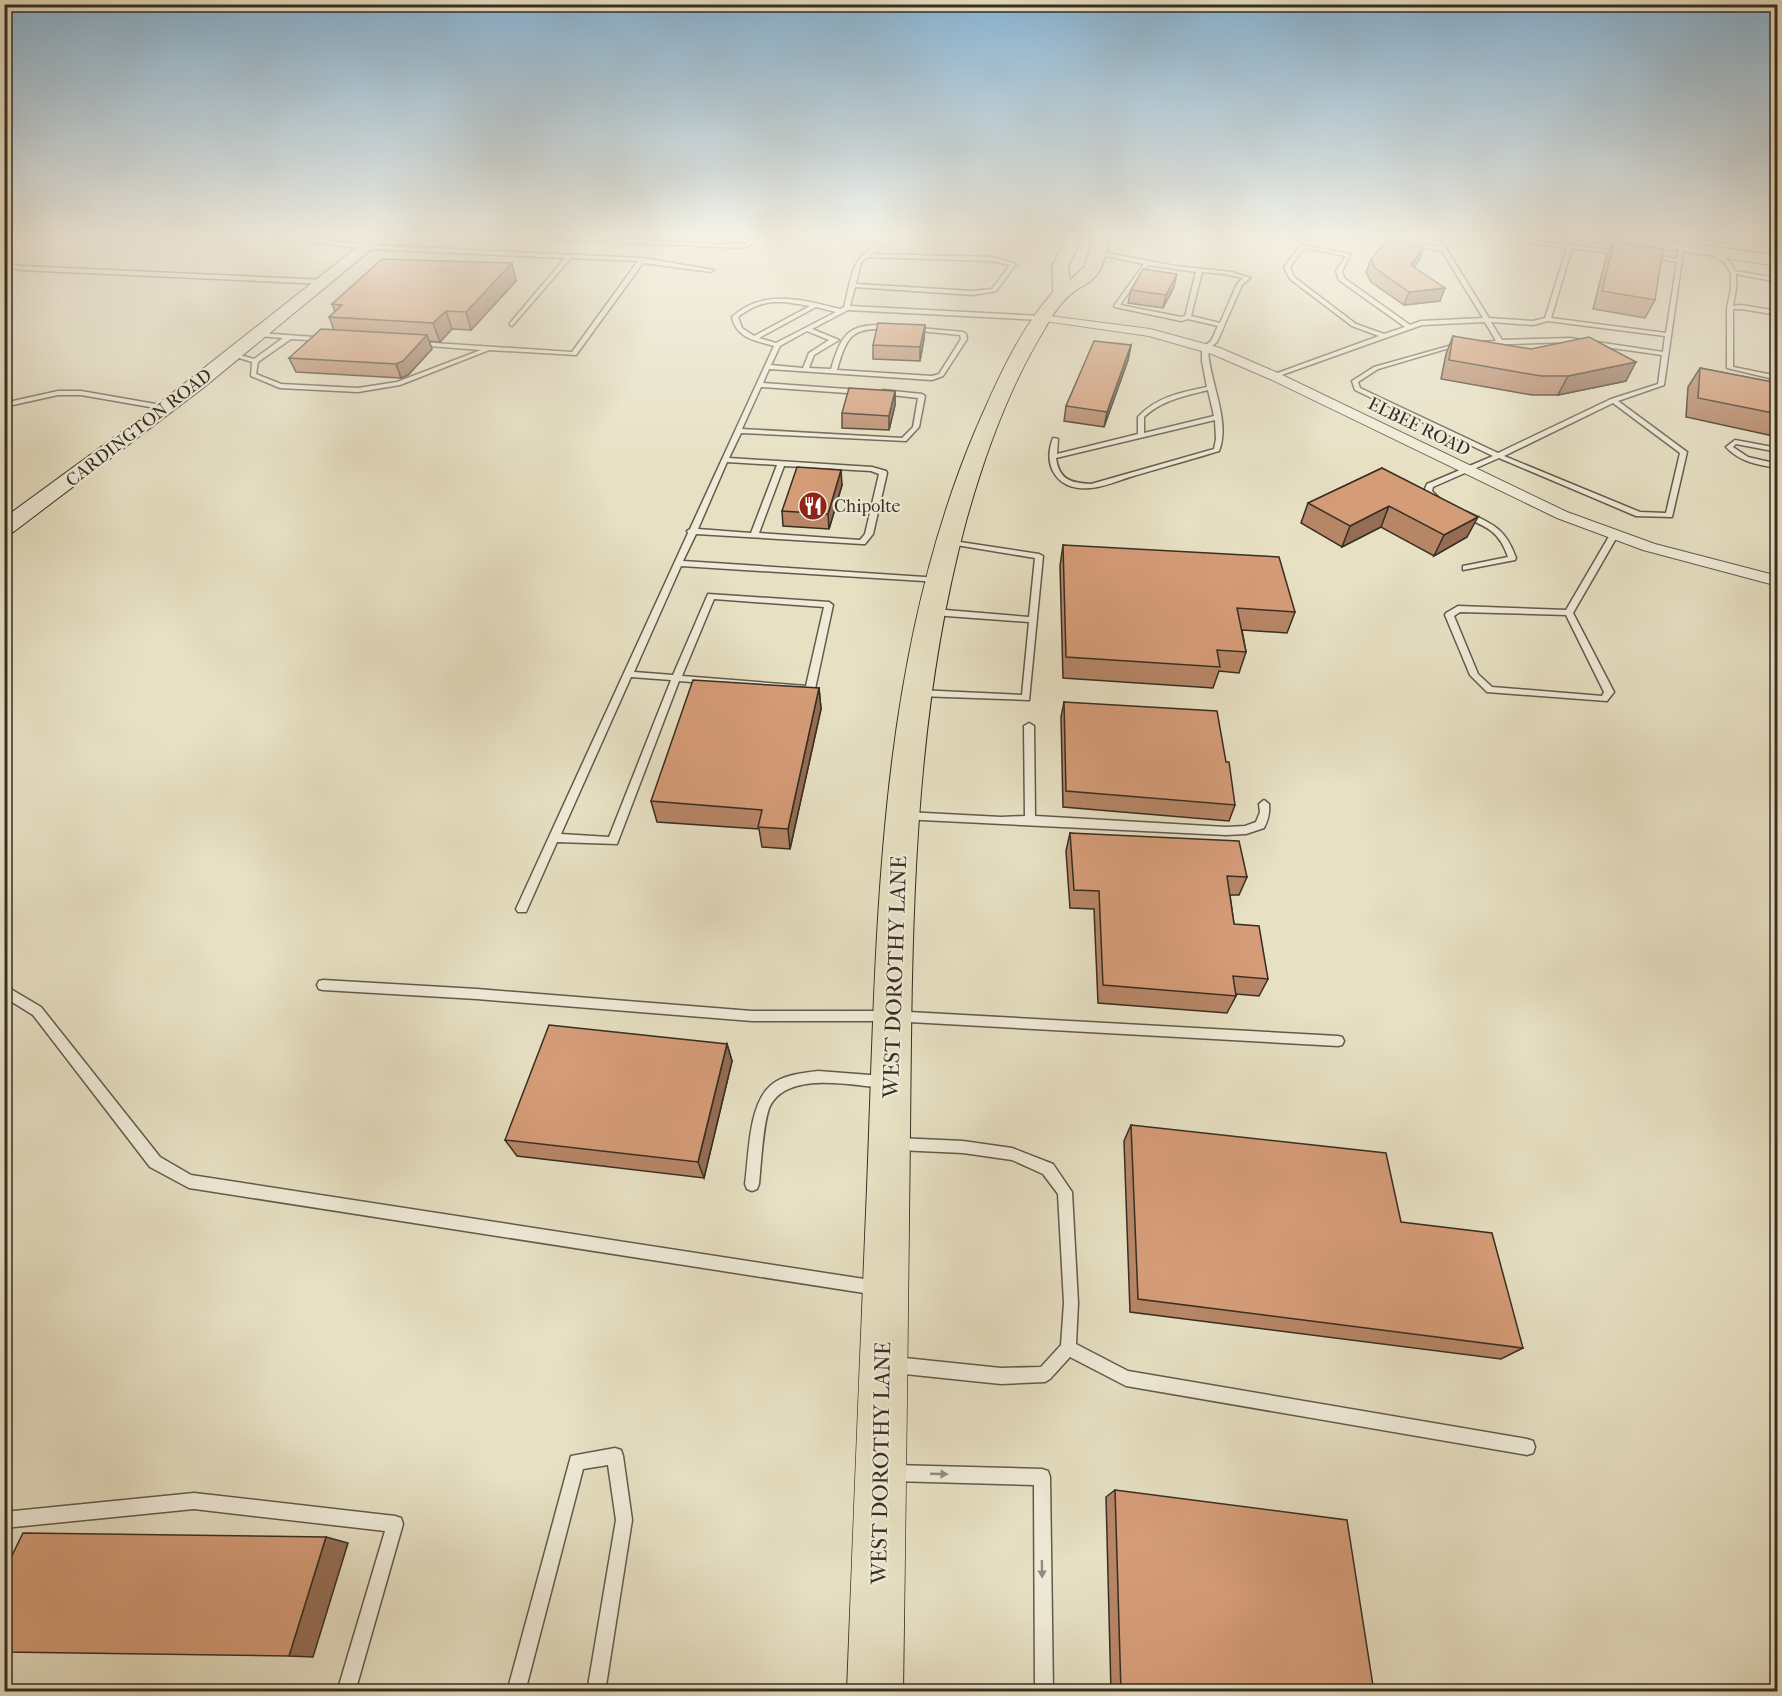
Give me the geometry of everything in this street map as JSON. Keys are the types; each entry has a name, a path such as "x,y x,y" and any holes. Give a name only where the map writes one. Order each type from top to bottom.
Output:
{"main road":[{"name":"WEST DOROTHY LANE","path":"875,1692 895,916 903,816 918,693 937,596 973,462 1024,349 1047,313"}],"street":[{"name":"CARDINGTON ROAD","path":"4,528 79,476 286,313"},
{"name":"ELBEE ROAD","path":"1076,313 1118,327 1205,348 1274,376 1552,511 1614,535 1697,561 1778,581"}],"lane":[{"path":"512,324 521,313"},
{"path":"407,344 574,354 603,313"},
{"path":"739,313 735,317 735,324 741,333 777,345"},
{"path":"755,338 800,313"},
{"path":"522,909 777,345 835,313"},
{"path":"1152,313 1181,319 1188,317 1221,325"},
{"path":"1055,438 1053,457 1056,472 1062,481 1076,486 1091,486 1217,450 1221,440 1218,417 1204,365 1205,348 1214,342 1226,313"},
{"path":"1338,313 1354,325 1384,336"},
{"path":"1389,313 1409,327"},
{"path":"1482,313 1500,342"},
{"path":"1548,319 1550,313"},
{"path":"1450,507 1439,502 1428,491 1430,486 1499,456 1613,400 1661,385 1674,313"},
{"path":"1730,313 1730,368 1778,378"},
{"path":"1274,376 1421,323 1486,320 1533,323 1548,319 1668,335"},
{"path":"767,367 932,378 940,375 964,339 963,334 952,331 865,327 851,332 842,342 834,371"},
{"path":"806,329 842,342"},
{"path":"260,335 336,339"},
{"path":"289,337 255,361 253,375 280,386 358,390 398,384 489,349"},
{"path":"806,369 811,354 834,339"},
{"path":"1613,400 1684,452 1669,515 1639,513 1499,456 1358,389 1355,381 1376,368 1458,343 1570,340 1666,354"},
{"path":"233,355 255,361"},
{"path":"759,385 866,392"},
{"path":"1142,435 1141,417 1151,406 1168,398 1210,388"},
{"path":"738,431 904,440 916,427 922,396 877,392"},
{"path":"4,405 58,393 81,393 167,408"},
{"path":"1053,457 1218,417"},
{"path":"1778,450 1735,442 1729,447 1737,455 1750,461 1778,466"},
{"path":"691,531 862,542 868,534 883,473 872,469 724,460"},
{"path":"754,535 781,464"},
{"path":"1461,512 1492,527 1507,539 1512,558 1466,568"},
{"path":"1569,613 1614,535"},
{"path":"918,693 1026,698 1039,555 950,542"},
{"path":"677,563 937,596 1034,620"},
{"path":"554,838 613,841 676,678 711,596 829,605 810,689 676,678 627,674"},
{"path":"1458,609 1569,613 1609,692 1604,699 1490,690 1474,675 1449,615 1458,609"},
{"path":"1029,726 1030,820"},
{"path":"903,816 1000,821 1030,820 1226,831 1246,830 1260,825 1265,812 1264,804"},
{"path":"323,985 477,994 752,1016 891,1016 1338,1041"},
{"path":"4,990 37,1011 155,1162 189,1181 885,1289"},
{"path":"752,1184 764,1103 780,1084 803,1077 890,1082"},
{"path":"883,1363 1001,1376 1045,1374 1068,1348 1071,1303 1065,1192 1048,1169 1012,1154 963,1147 888,1144"},
{"path":"1068,1348 1126,1378 1527,1447"},
{"path":"516,1692 577,1462 615,1456 624,1520 596,1692"},
{"path":"880,1472 1042,1477 1044,1692"},
{"path":"4,1520 194,1501 395,1524 346,1692"}],"building":[{"path":"333,313 444,313 433,323 329,317"},
{"path":"878,323 925,325 920,347 873,345"},
{"path":"321,329 427,335 403,361 396,364 289,358"},
{"path":"1453,336 1531,349 1589,337 1636,362 1568,376 1541,376 1449,360"},
{"path":"1094,341 1131,345 1107,412 1066,406"},
{"path":"1700,368 1778,383 1778,414 1698,398"},
{"path":"849,388 895,391 889,416 842,413"},
{"path":"797,467 841,470 828,514 782,511"},
{"path":"1382,468 1478,517 1444,535 1389,506 1350,526 1308,503"},
{"path":"1063,545 1279,557 1295,612 1237,608 1246,652 1217,650 1220,667 1066,657"},
{"path":"693,680 819,688 788,829 758,827 762,810 651,801"},
{"path":"1064,702 1217,711 1226,762 1229,762 1235,805 1066,791"},
{"path":"1070,833 1239,841 1247,877 1227,876 1234,924 1259,926 1268,979 1233,976 1236,996 1103,985 1099,891 1074,890"},
{"path":"549,1025 727,1044 698,1162 505,1140"},
{"path":"1131,1125 1386,1153 1401,1222 1492,1233 1523,1348 1138,1299"},
{"path":"1115,1490 1347,1520 1374,1692 1121,1692"},
{"path":"23,1533 326,1537 289,1656 4,1652 4,1572"}],"place":[{"name":"Chipolte","path":"813,506"}]}
